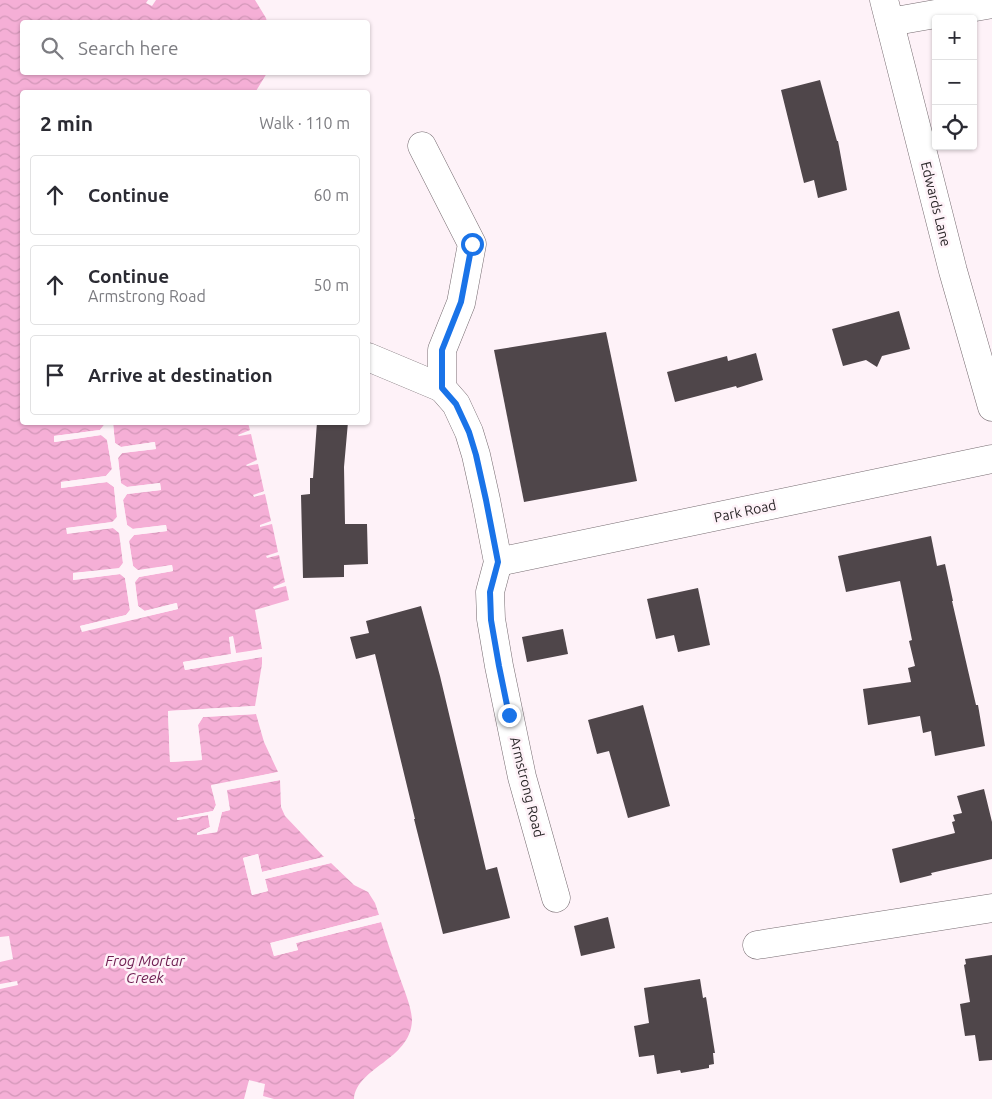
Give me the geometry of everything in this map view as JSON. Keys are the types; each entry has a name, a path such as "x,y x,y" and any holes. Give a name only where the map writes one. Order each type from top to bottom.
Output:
{"street":[{"path":"887,11 992,4"},
{"name":"Edwards Lane","path":"887,11 953,271 985,356 992,407"},
{"path":"370,357 442,388 442,350 461,302 472,244 422,146"},
{"name":"Armstrong Road","path":"442,388 456,404 469,432 476,455 498,562 490,592 491,620 499,666 522,777 556,898"},
{"name":"Park Road","path":"498,562 992,460"},
{"path":"757,945 992,908"}],"water":[{"name":"Frog Mortar Creek","path":"0,0 148,0 146,3 152,6 156,0 255,0 266,20 20,20 20,75 266,75 257,90 20,90 20,425 104,425 100,430 54,436 55,442 101,435 107,439 112,469 106,476 61,482 61,488 107,482 114,487 117,517 113,522 67,528 67,533 113,528 120,533 123,563 119,569 73,573 73,580 120,574 125,578 130,610 126,615 80,626 82,631 178,609 176,603 144,611 138,606 135,582 139,577 173,571 172,565 138,571 133,566 129,541 134,535 167,531 166,525 132,529 127,525 123,500 127,494 161,490 160,483 127,487 121,483 118,458 122,453 156,449 154,442 121,447 115,443 113,425 249,425 250,430 238,435 251,434 257,460 246,465 258,464 264,491 253,495 254,497 265,494 271,521 260,525 260,527 272,524 278,552 266,556 267,558 279,555 285,582 273,587 274,589 286,586 289,600 255,610 262,649 236,654 233,637 229,637 232,654 183,662 185,670 262,657 255,706 168,711 170,762 202,760 198,725 203,717 256,714 264,742 278,772 211,785 216,805 213,811 177,818 178,820 208,815 210,827 197,833 197,835 217,832 222,812 230,810 226,790 280,780 281,807 285,816 324,857 262,872 258,854 243,858 252,895 268,891 265,879 331,863 354,885 368,892 375,903 379,915 271,943 274,956 298,950 296,943 381,922 411,1011 412,1021 409,1034 403,1045 394,1054 364,1079 357,1088 354,1099 274,1099 263,1096 265,1084 249,1080 244,1099 0,1099 0,989 18,985 17,981 0,984 0,962 13,959 9,936 0,937"}],"pier":[{"path":"106,425 101,432 57,438 102,433 109,439 114,469 107,478 63,485 107,480 116,487 120,517 114,524 69,531 113,525 121,531 125,563 121,570 75,575 76,577 121,572 127,577 132,611 127,618 83,629 175,607 144,614 135,607 132,582 137,575 170,568 138,573 130,567 126,540 132,533 164,528 132,532 125,527 121,500 126,492 159,488 158,486 127,490 119,485 115,458 122,450 153,447 153,445 120,449 113,444 110,425 113,425 115,443 121,447 155,442 156,449 122,453 118,458 121,484 127,487 160,483 161,490 127,494 123,500 127,525 133,529 166,525 167,531 134,535 129,541 133,566 138,570 172,565 173,571 139,577 135,582 138,606 145,611 177,603 178,609 82,632 80,626 126,615 130,610 125,578 120,574 73,580 73,573 119,568 123,563 119,533 113,528 67,534 66,528 112,522 117,517 114,487 107,482 61,488 61,482 106,476 112,469 107,440 101,435 54,442 54,436 100,430"},
{"path":"233,636 236,653 262,649 262,652 186,664 187,667 261,654 262,657 185,670 183,662 231,654 229,637"},
{"path":"255,706 256,708 171,713 173,759 200,758 196,725 202,715 256,712 256,714 203,717 198,725 202,760 170,762 168,711"},
{"path":"278,772 278,775 214,787 219,806 215,813 211,814 213,828 209,831 215,830 220,810 227,808 225,788 279,778 280,780 227,790 230,810 222,812 217,832 197,835 197,833 210,827 208,815 177,820 177,818 213,811 216,805 211,786"},
{"path":"258,854 262,872 324,857 326,859 262,875 256,857 246,860 254,892 265,889 264,876 328,861 331,863 265,879 268,891 252,895 243,858"},
{"path":"379,915 379,918 273,945 276,953 295,948 293,943 295,941 380,920 381,922 296,943 298,950 274,956 270,943"}],"building":[{"path":"820,80 838,141 847,190 818,198 814,180 804,183 781,90"},
{"path":"899,311 910,349 882,356 877,367 866,360 843,366 832,329"},
{"path":"606,332 637,481 524,502 494,350"},
{"path":"756,353 763,380 675,402 667,372 727,356 728,361"},
{"path":"317,425 348,425 344,467 345,524 367,524 368,564 344,565 344,577 303,578 301,495 310,494 310,478 313,478"},
{"path":"931,536 937,566 945,564 976,705 978,705 985,746 935,756 931,731 923,733 920,716 868,725 863,689 911,682 908,668 915,666 909,641 912,640 900,581 846,592 838,556"},
{"path":"698,588 710,645 678,652 674,635 656,639 647,599"},
{"path":"421,606 440,676 486,870 497,867 510,918 443,934 375,654 356,659 350,637 369,633 366,621"},
{"path":"563,629 568,654 527,662 522,637"},
{"path":"643,705 670,806 628,818 609,751 597,754 588,720"},
{"path":"984,789 992,822 992,859 931,873 932,875 900,883 892,849 955,833 952,822 955,821 953,815 962,813 957,796"},
{"path":"608,917 615,948 581,956 574,926"},
{"path":"992,955 992,1060 979,1061 975,1035 965,1036 960,1004 970,1002 964,965 966,964 965,959"},
{"path":"700,979 703,998 706,997 715,1053 713,1053 714,1064 709,1065 709,1068 681,1073 680,1070 657,1074 654,1055 639,1057 634,1026 649,1023 644,988"}],"route":[{"path":"472,244 461,302 442,350 442,388 456,404 469,432 486,500 498,562 490,592 491,620 509,715"}]}
